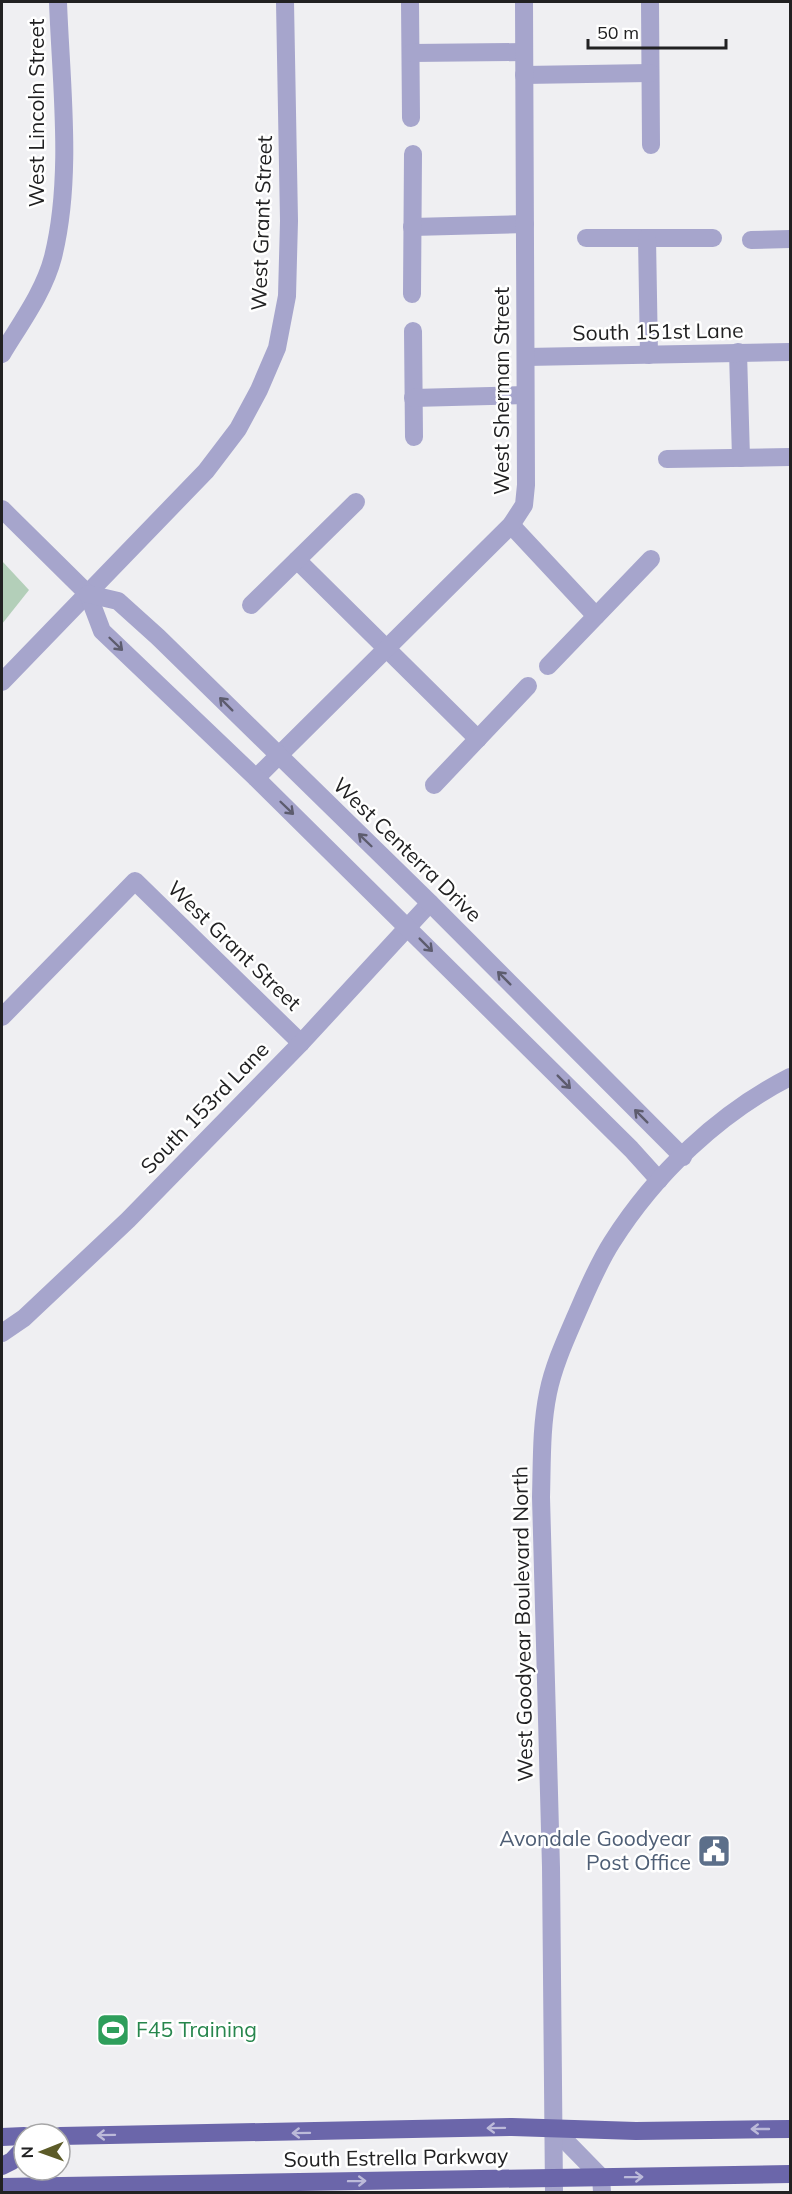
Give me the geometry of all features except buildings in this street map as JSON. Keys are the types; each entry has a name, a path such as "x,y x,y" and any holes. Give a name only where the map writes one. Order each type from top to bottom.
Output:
{"main road":[{"name":"South Estrella Parkway","path":"72,2136 512,2127 636,2131 790,2128"},
{"path":"782,2174 790,2165"},
{"name":"South Estrella Parkway","path":"2,2187 601,2185 782,2174"}],"street":[{"name":"West Lincoln Street","path":"2,354 34,301 52,259 62,210 63,165 58,2"},
{"name":"West Grant Street","path":"2,682 206,471 238,429 259,390 276,348 287,297 285,2"},
{"path":"410,2 411,118"},
{"name":"West Sherman Street","path":"256,778 511,525 524,505 526,357 524,2"},
{"path":"650,2 651,145"},
{"path":"411,53 524,52"},
{"path":"524,75 650,73"},
{"path":"412,294 413,154"},
{"path":"412,227 525,224"},
{"path":"586,238 713,238"},
{"path":"647,238 649,355"},
{"path":"752,240 790,239"},
{"path":"413,331 414,437"},
{"path":"738,352 741,458"},
{"name":"South 151st Lane","path":"526,357 790,352"},
{"path":"413,398 525,395"},
{"path":"668,459 790,457"},
{"path":"251,605 356,502"},
{"path":"2,509 88,594 102,631 407,926 631,1149 659,1180"},
{"path":"511,525 596,616"},
{"path":"548,666 651,559"},
{"path":"297,560 478,739"},
{"name":"West Centerra Drive","path":"88,594 118,601 430,903 683,1157"},
{"path":"434,785 528,686"},
{"name":"West Grant Street","path":"2,1017 135,881 301,1043"},
{"name":"South 153rd Lane","path":"2,1333 24,1318 128,1220 301,1043 430,903"},
{"name":"West Goodyear Boulevard North","path":"554,2185 551,1867 542,1606 542,1441 548,1392 561,1350 592,1277 612,1242 659,1180 734,1111 790,1077"},
{"path":"554,2129 601,2185"}],"green space":[{"path":"2,561 29,590 2,624"}],"place":[{"name":"Avondale Goodyear Post Office","path":"714,1851"},
{"name":"F45 Training","path":"113,2030"}]}
